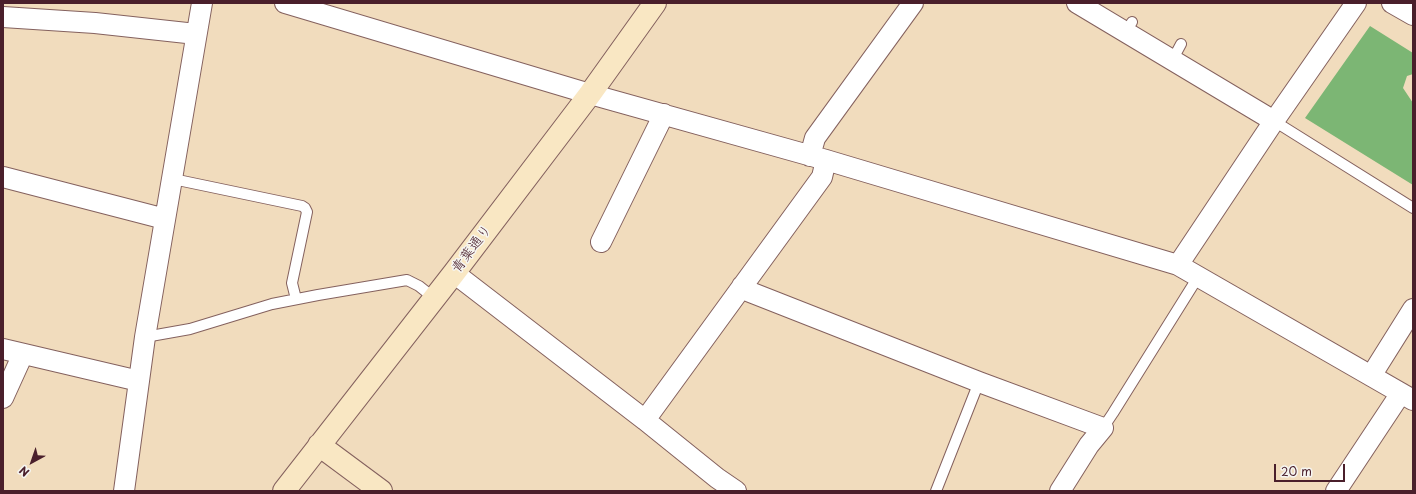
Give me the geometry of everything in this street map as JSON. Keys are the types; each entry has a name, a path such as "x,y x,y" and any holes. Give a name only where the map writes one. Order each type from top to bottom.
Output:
{"street":[{"path":"124,491 145,337 202,3"},
{"path":"285,3 590,94 818,158 1178,265 1407,397 1336,491"},
{"name":"青葉通り","path":"284,491 454,273 590,94 655,3"},
{"path":"645,420 822,177 815,138 913,3"},
{"path":"1077,3 1129,27 1177,52 1274,121"},
{"path":"1178,265 1274,121 1356,3"},
{"path":"1392,3 1413,16"},
{"path":"3,17 95,22 196,34"},
{"path":"601,242 664,114"},
{"path":"3,177 166,219"},
{"path":"454,273 645,420 713,484 736,491"},
{"path":"742,286 758,295 979,382 1102,428 1089,445 1060,491"},
{"path":"1371,376 1413,309"},
{"path":"3,349 139,381"},
{"path":"3,398 23,354"},
{"path":"319,445 381,491"}],"lane":[{"path":"1274,121 1413,208"},
{"path":"172,179 302,206 305,208 307,212 292,283 296,299"},
{"path":"1102,428 1113,413 1198,277"},
{"path":"145,337 190,329 272,304 407,280 419,286 434,298"},
{"path":"936,491 979,382"}],"green space":[{"path":"1370,26 1413,53 1413,74 1407,76 1403,88 1413,103 1413,185 1305,118"}]}
